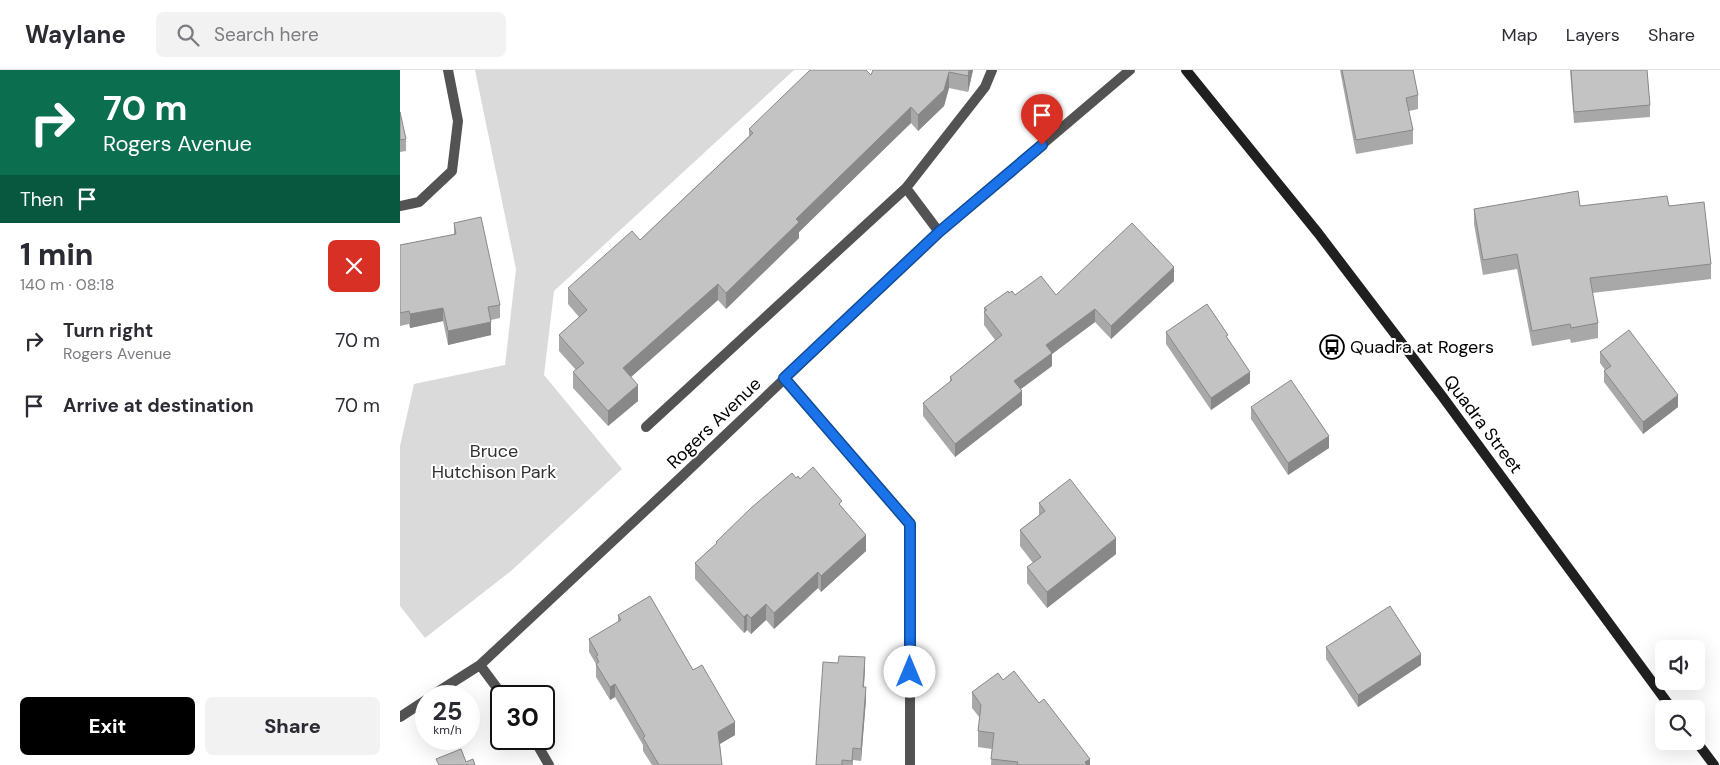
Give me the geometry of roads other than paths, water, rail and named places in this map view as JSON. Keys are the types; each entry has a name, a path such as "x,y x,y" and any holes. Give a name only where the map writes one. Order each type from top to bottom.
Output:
{"main road":[{"name":"Quadra Street","path":"1186,70 1318,233 1430,380 1665,700"},
{"path":"1703,750 1714,765"}],"street":[{"path":"400,206 420,202 452,171 458,121 448,70"},
{"path":"646,427 906,188 985,87 992,70"},
{"name":"Rogers Avenue","path":"449,685 480,665 939,232 1130,70"},
{"path":"906,188 939,232"},
{"path":"784,378 910,524 910,765"},
{"path":"480,665 495,685"},
{"path":"400,717 415,707"},
{"path":"540,750 549,765"}],"place":[{"name":"Quadra at Rogers","path":"1332,347"}],"park label":[{"name":"Bruce Hutchison Park","path":"494,461"}]}
